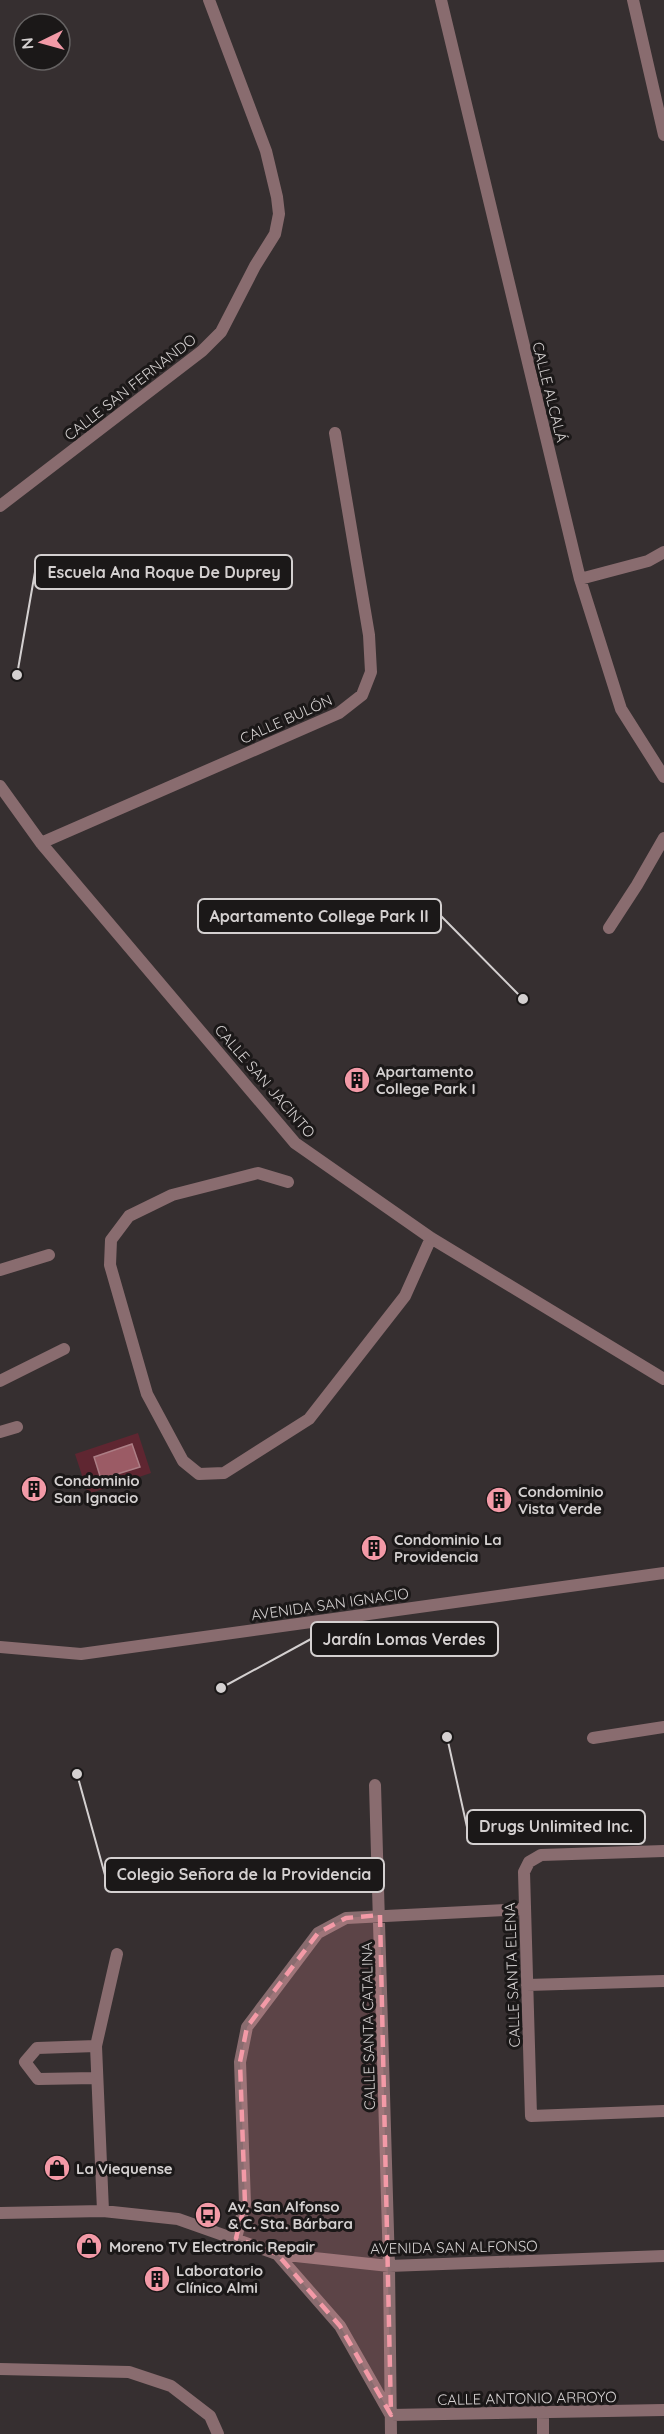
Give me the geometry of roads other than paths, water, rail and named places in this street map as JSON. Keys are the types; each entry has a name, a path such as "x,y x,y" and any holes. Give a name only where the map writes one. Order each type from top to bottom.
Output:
{"street":[{"name":"CALLE SAN FERNANDO","path":"0,506 208,345 221,332 255,266 275,234 279,214 266,151 209,0"},
{"name":"CALLE ALCALÁ","path":"441,0 580,579 621,709 664,777"},
{"path":"633,0 664,135"},
{"name":"CALLE BULÓN","path":"41,843 339,712 362,695 371,672 369,635 335,433"},
{"path":"580,579 648,561 664,552"},
{"name":"CALLE SAN JACINTO","path":"0,786 41,843 296,1143 431,1238 664,1379"},
{"path":"609,928 664,838"},
{"path":"288,1182 258,1173 172,1196 129,1216 111,1240 110,1265 147,1394 183,1461 199,1474 224,1473 309,1419 405,1296 431,1238"},
{"path":"0,1270 49,1255"},
{"path":"0,1381 64,1349"},
{"path":"0,1432 17,1426"},
{"name":"AVENIDA SAN IGNACIO","path":"0,1647 81,1654 664,1573"},
{"path":"593,1738 664,1727"},
{"name":"CALLE SANTA CATALINA","path":"375,1785 389,2266 391,2434"},
{"name":"CALLE SANTA ELENA","path":"664,1851 541,1855 529,1862 524,1872 531,2116 664,2111"},
{"path":"236,2238 245,2204 240,2061 247,2027 318,1933 346,1918 524,1909"},
{"path":"103,2211 96,2046 117,1954"},
{"path":"526,1985 664,1981"},
{"path":"96,2046 37,2048 25,2062 38,2079 96,2078"},
{"name":"AVENIDA SAN ALFONSO","path":"0,2213 103,2211 178,2219 277,2254 389,2266 664,2256"},
{"path":"277,2254 340,2326 390,2415"},
{"path":"0,2369 129,2372 171,2386 210,2416 218,2434"},
{"name":"CALLE ANTONIO ARROYO","path":"390,2415 664,2410"},
{"path":"543,2412 543,2434"}],"place":[{"name":"Escuela Ana Roque De Duprey","path":"17,675"},
{"name":"Apartamento College Park II","path":"523,999"},
{"name":"Apartamento College Park I","path":"357,1080"},
{"name":"Condominio San Ignacio","path":"34,1489"},
{"name":"Condominio Vista Verde","path":"499,1500"},
{"name":"Condominio La Providencia","path":"374,1548"},
{"name":"Jardín Lomas Verdes","path":"221,1688"},
{"name":"Drugs Unlimited Inc.","path":"447,1737"},
{"name":"Colegio Señora de la Providencia","path":"77,1774"},
{"name":"La Viequense","path":"57,2168"},
{"name":"Av. San Alfonso & C. Sta. Bárbara","path":"208,2215"},
{"name":"Moreno TV Electronic Repair","path":"89,2246"},
{"name":"Laboratorio Clínico Almi","path":"157,2279"}]}
